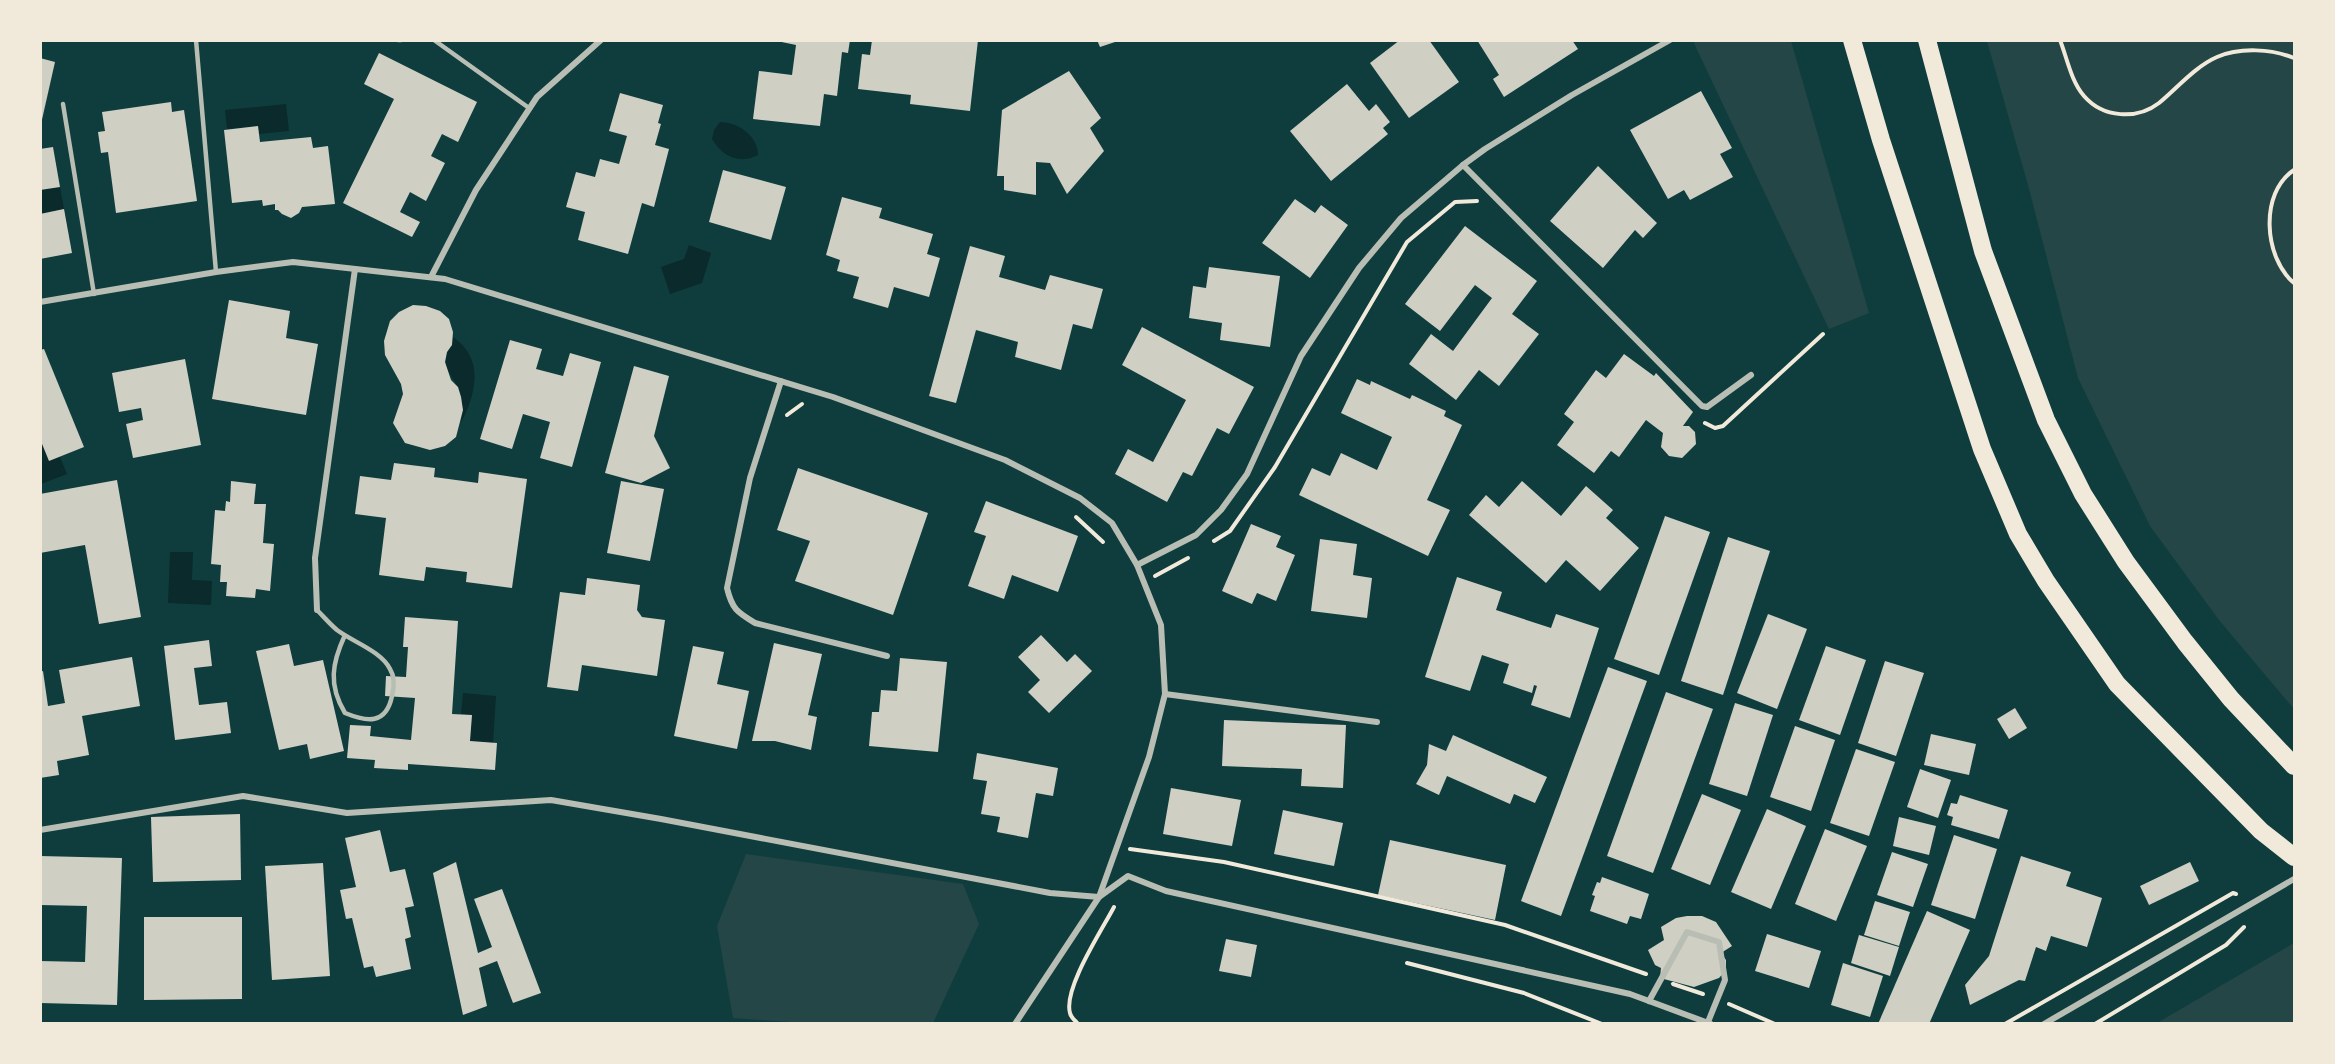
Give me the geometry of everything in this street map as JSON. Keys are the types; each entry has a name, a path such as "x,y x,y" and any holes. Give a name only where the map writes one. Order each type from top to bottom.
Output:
{"highway":[{"path":"1840,40 1881,140"},
{"path":"1852,40 1881,140 1982,449 2018,534 2058,600 2118,684 2261,831 2295,857"},
{"path":"1927,40 1983,251 2046,420 2083,494 2126,562 2185,642 2231,699 2295,766"},
{"path":"1935,40 1947,110"}],"street":[{"path":"431,277 476,190 529,108 537,97 601,40"},
{"path":"1137,565 1196,535 1221,510 1247,474 1301,356 1359,268 1401,218 1462,165 1572,95 1670,40"},
{"path":"1462,165 1702,406 1707,407 1751,375"},
{"path":"40,303 216,272 296,262 431,277 478,289 833,397 1005,460 1080,498 1112,523 1144,581 1161,625 1165,694 1149,757 1099,897 1015,1023"},
{"path":"317,610 315,558 355,269"},
{"path":"781,381 750,478 738,529 727,588 730,602 737,612 755,622 887,656"},
{"path":"1165,694 1377,722"},
{"path":"40,831 243,796 347,813 551,800 1050,893 1099,897 1128,876 1166,891 1630,994 1649,1001 1710,1023 1725,980 1719,942 1687,933 1649,1001"},
{"path":"2044,1023 2295,879"}],"lane":[{"path":"196,40 216,272"},
{"path":"434,40 529,108"},
{"path":"63,104 94,294"},
{"path":"317,610 345,635 378,656 390,667 393,679 391,701 386,712 379,718 367,720 345,712 335,695 333,665 345,635"}],"path":[{"path":"2060,40 2077,85 2084,96 2107,112 2121,114 2149,110 2208,62 2226,54 2255,51 2295,58"},
{"path":"2295,170 2281,185 2273,200 2270,219 2272,244 2278,264 2287,277 2295,283"},
{"path":"1211,543 1230,531 1275,467 1407,242 1455,202 1473,200 1482,203"},
{"path":"1704,422 1715,428 1723,426 1823,334"},
{"path":"784,420 788,413 800,404 807,405"},
{"path":"1071,513 1109,549"},
{"path":"1144,581 1191,556"},
{"path":"1118,845 1134,850 1224,862 1505,925 1717,999 1775,1023"},
{"path":"2005,1023 2233,893 2259,899"},
{"path":"1078,1023 1070,1016 1068,1006 1072,986 1116,903"},
{"path":"2095,1023 2226,945 2249,921 2250,904"}],"shaded area":[{"path":"1693,41 1791,41 1869,313 1829,329"},
{"path":"1987,41 2294,41 2294,709 2219,620 2150,526 2078,378 2028,185"},
{"path":"286,104 289,131 259,134 258,126 227,129 225,110"},
{"path":"720,122 734,124 746,131 755,142 758,155 738,159 721,150 712,139 714,130"},
{"path":"60,187 64,209 41,214 41,190"},
{"path":"689,245 711,253 702,283 670,294 661,267 684,259"},
{"path":"453,337 463,346 474,366 475,377 471,400 461,423 461,394 446,364"},
{"path":"41,439 49,460 60,457 67,474 41,484"},
{"path":"170,552 193,552 192,580 212,581 211,605 168,603"},
{"path":"463,693 496,696 493,743 470,741 472,715 461,714"},
{"path":"746,854 963,884 979,924 933,1023 817,1024 733,1018 717,926"},
{"path":"2294,943 2294,1023 2157,1023"}],"building":[{"path":"772,40 850,40 848,53 842,52 837,96 824,94 820,126 753,119 759,71 792,75 796,45"},
{"path":"872,40 978,40 970,111 910,104 911,95 858,89 862,54 870,55"},
{"path":"1097,40 1118,40 1118,41 1100,47"},
{"path":"1400,40 1429,40 1459,82 1409,118 1370,63"},
{"path":"1477,40 1572,40 1578,49 1504,97 1493,79 1499,75"},
{"path":"379,53 477,102 458,142 442,134 431,156 445,163 426,201 410,192 400,212 420,222 412,237 343,203 394,99 364,84"},
{"path":"40,58 55,62 41,124 40,123"},
{"path":"1069,71 1101,118 1090,128 1104,151 1067,194 1050,163 1036,162 1036,195 1004,190 1004,176 997,176 1002,110"},
{"path":"1347,84 1369,111 1376,104 1390,122 1383,128 1388,134 1331,181 1290,131"},
{"path":"1701,91 1732,148 1720,154 1733,177 1690,200 1684,190 1668,199 1630,130"},
{"path":"620,93 663,105 655,145 669,149 654,207 642,203 628,254 578,240 585,212 566,207 576,172 595,177 600,159 619,164 627,136 609,131"},
{"path":"171,102 172,112 184,110 197,201 116,213 108,152 101,153 98,132 105,131 102,112"},
{"path":"258,126 260,142 311,137 313,148 328,146 335,204 302,207 299,213 291,218 275,210 275,204 263,206 262,200 232,203 224,130"},
{"path":"53,147 60,187 40,190 40,149"},
{"path":"1598,166 1657,223 1643,238 1635,230 1603,268 1550,221"},
{"path":"723,170 786,187 771,240 709,222"},
{"path":"842,197 882,208 879,218 933,234 927,254 940,258 929,297 894,287 888,308 853,298 859,277 837,271 840,260 826,255"},
{"path":"1295,199 1315,213 1321,205 1348,225 1310,278 1262,243"},
{"path":"64,209 72,253 40,259 40,214"},
{"path":"1465,226 1537,281 1512,314 1539,334 1499,386 1479,370 1456,400 1409,364 1431,334 1453,351 1492,298 1475,285 1440,331 1405,304"},
{"path":"970,246 1005,256 999,277 1045,290 1050,275 1103,289 1092,329 1073,324 1061,370 1015,357 1018,342 976,330 956,403 929,396"},
{"path":"1209,267 1280,276 1270,347 1220,340 1222,323 1189,318 1193,286 1206,288"},
{"path":"229,300 290,311 286,338 318,344 306,415 212,399"},
{"path":"413,305 426,306 440,311 449,319 453,332 452,345 447,352 445,362 451,380 458,387 463,410 456,437 445,446 430,450 405,443 393,423 403,394 401,384 385,355 384,341 390,321 399,312"},
{"path":"1142,327 1254,387 1229,434 1217,428 1192,476 1183,472 1167,502 1115,474 1128,449 1153,462 1186,400 1122,365"},
{"path":"510,340 542,349 536,369 563,376 570,353 601,362 572,467 540,458 550,422 523,414 512,449 480,439"},
{"path":"44,349 84,447 49,461 40,439 40,350"},
{"path":"1624,354 1654,376 1656,373 1693,412 1683,426 1689,426 1695,432 1696,444 1682,458 1669,456 1661,447 1663,433 1646,420 1619,457 1611,451 1594,473 1557,445 1574,422 1564,414 1596,370 1606,378"},
{"path":"185,359 201,445 133,458 126,424 143,420 141,408 119,412 112,373"},
{"path":"634,366 669,376 654,436 670,468 641,483 605,473"},
{"path":"1357,379 1370,385 1371,381 1410,399 1412,395 1446,411 1444,416 1462,425 1427,500 1450,510 1428,556 1299,495 1312,468 1330,476 1341,453 1377,470 1392,437 1341,413"},
{"path":"394,463 435,468 434,477 478,483 479,472 527,479 512,588 466,582 467,572 426,567 424,581 379,575 386,518 355,514 360,476 391,480"},
{"path":"798,468 928,513 893,615 795,581 810,541 777,530"},
{"path":"117,480 141,617 99,624 85,545 40,553 40,494"},
{"path":"231,481 256,484 254,504 266,504 263,543 274,544 270,591 256,589 255,598 226,596 227,582 220,582 221,565 211,564 215,510 225,511 226,501 230,502"},
{"path":"621,481 664,489 650,561 607,553"},
{"path":"1522,481 1561,516 1586,486 1613,510 1606,518 1639,548 1600,591 1566,560 1546,583 1469,515 1486,495 1499,507"},
{"path":"986,501 1078,536 1058,592 1012,575 1004,599 968,586 986,536 974,532"},
{"path":"1665,516 1710,532 1659,675 1614,659"},
{"path":"1251,524 1281,536 1276,547 1295,555 1276,601 1257,593 1252,604 1222,591"},
{"path":"1728,537 1770,551 1723,695 1681,681"},
{"path":"1320,539 1357,544 1353,575 1372,578 1367,618 1311,611"},
{"path":"1457,577 1502,592 1496,610 1551,628 1556,614 1599,628 1570,718 1531,705 1537,686 1534,685 1532,693 1503,683 1509,664 1482,655 1470,691 1425,677"},
{"path":"587,578 640,585 637,610 642,617 665,620 657,676 582,665 578,691 547,687 560,592 585,595"},
{"path":"1768,614 1807,629 1777,709 1737,693"},
{"path":"405,617 458,621 452,714 472,715 470,741 497,743 495,770 408,764 408,770 374,768 375,760 347,758 350,725 371,726 370,736 411,740 415,698 385,696 386,676 406,677 408,647 403,647"},
{"path":"1041,635 1067,662 1075,654 1092,671 1049,713 1028,692 1040,680 1018,657"},
{"path":"209,640 212,666 194,668 199,705 227,702 231,733 175,740 164,646"},
{"path":"774,643 822,654 808,715 817,717 811,750 775,741 752,741"},
{"path":"289,644 294,666 323,660 344,751 310,759 307,744 279,750 256,651"},
{"path":"693,646 724,652 717,684 749,691 737,749 674,736"},
{"path":"1826,646 1866,660 1840,735 1799,720"},
{"path":"132,657 140,706 82,716 89,755 57,761 59,775 40,778 40,672 43,671 48,706 65,703 59,670"},
{"path":"900,658 947,662 938,752 869,746 872,712 879,712 881,690 897,691"},
{"path":"1885,661 1924,673 1896,756 1858,743"},
{"path":"1608,667 1647,681 1561,916 1521,901"},
{"path":"1666,692 1713,709 1653,873 1607,856"},
{"path":"1735,703 1773,715 1747,796 1709,784"},
{"path":"2015,708 2027,728 2009,739 1997,719"},
{"path":"1224,720 1346,725 1343,788 1301,786 1302,769 1222,766"},
{"path":"1795,726 1835,740 1811,811 1770,797"},
{"path":"1931,734 1976,744 1969,775 1924,765"},
{"path":"1453,735 1547,777 1535,803 1514,794 1510,804 1447,776 1439,795 1416,784 1427,765 1429,744 1446,751"},
{"path":"1856,749 1895,762 1869,836 1830,823"},
{"path":"977,753 1058,768 1053,796 1036,793 1028,838 997,832 1000,817 981,814 987,781 973,779"},
{"path":"1920,769 1951,780 1938,818 1907,807"},
{"path":"1171,788 1241,800 1232,846 1163,834"},
{"path":"1702,794 1741,810 1710,885 1671,869"},
{"path":"1960,795 2008,810 1999,839 1951,825 1953,817 1947,815 1951,803 1957,804"},
{"path":"1767,809 1806,826 1771,909 1731,892"},
{"path":"1283,810 1343,823 1334,866 1274,854"},
{"path":"240,814 241,880 153,882 151,817"},
{"path":"1899,817 1936,826 1929,855 1893,846"},
{"path":"1825,829 1867,846 1836,921 1795,904"},
{"path":"380,830 390,872 405,869 414,906 405,908 411,937 405,939 411,969 376,977 373,966 364,968 352,918 346,919 340,890 356,887 345,838"},
{"path":"1954,835 1997,849 1975,919 1931,905"},
{"path":"1390,840 1506,865 1495,920 1378,895"},
{"path":"1892,852 1928,864 1913,907 1877,895"},
{"path":"40,856 122,858 117,1005 40,1003 40,961 85,962 87,906 40,905"},
{"path":"2021,856 2071,872 2066,886 2102,898 2087,947 2051,936 2046,951 2036,947 2025,981 2019,980 1970,1005 1965,985 1989,956"},
{"path":"456,862 478,953 492,947 474,899 502,889 541,993 513,1003 497,961 479,968 487,1006 463,1015 433,873"},
{"path":"2190,862 2199,881 2149,905 2140,886"},
{"path":"323,863 330,976 272,980 265,866"},
{"path":"1602,877 1649,894 1641,919 1630,916 1627,924 1590,911 1595,896 1592,895 1597,882 1600,883"},
{"path":"1875,901 1910,912 1899,946 1864,935"},
{"path":"1927,911 1970,930 1929,1024 1878,1024"},
{"path":"1702,916 1716,922 1732,946 1721,953 1726,960 1726,970 1719,978 1694,987 1660,978 1661,968 1655,965 1648,950 1664,940 1661,927 1676,918"},
{"path":"144,917 242,917 242,999 144,1000"},
{"path":"1767,934 1821,951 1809,988 1755,971"},
{"path":"1859,935 1899,947 1890,976 1851,963"},
{"path":"1226,939 1257,945 1251,977 1219,971"},
{"path":"1843,963 1883,976 1870,1017 1831,1005"}]}
